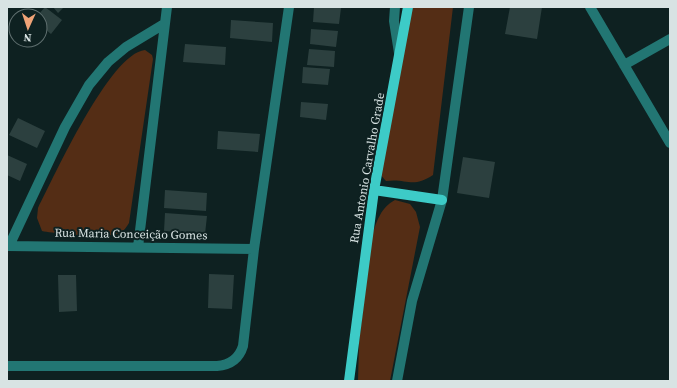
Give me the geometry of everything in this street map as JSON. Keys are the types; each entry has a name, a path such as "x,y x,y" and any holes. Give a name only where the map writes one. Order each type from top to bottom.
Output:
{"main road":[{"name":"Rua Antonio Carvalho Grade","path":"349,381 374,190 400,58 408,7"},
{"path":"374,190 442,200"}],"street":[{"path":"138,247 167,7"},
{"path":"7,366 194,367 226,365 237,358 243,346 254,249 289,7"},
{"path":"395,7 394,21 400,58"},
{"path":"397,381 412,301 442,200 469,7"},
{"path":"590,7 670,143"},
{"path":"8,246 65,127 89,85 108,62 126,47 164,24"},
{"path":"624,65 670,39"},
{"name":"Rua Maria Conceição Gomes","path":"8,246 254,249"}],"shaded area":[{"path":"413,7 453,7 433,175 426,179 414,182 393,180 386,181 378,172 400,58"},
{"path":"145,50 152,55 153,59 129,223 121,232 117,234 102,236 42,231 37,218 38,208 84,118 116,72 131,56"},
{"path":"395,200 410,204 416,212 420,227 390,381 358,381 359,342 372,235 383,210"}],"building":[{"path":"53,7 64,7 58,13"},
{"path":"314,7 341,8 339,24 313,22"},
{"path":"510,7 542,7 537,39 505,34"},
{"path":"48,9 62,20 51,34 48,32"},
{"path":"231,20 273,23 272,42 230,38"},
{"path":"311,29 338,31 336,47 310,44"},
{"path":"185,44 226,47 225,65 183,62"},
{"path":"309,49 335,51 334,67 307,65"},
{"path":"303,67 330,69 328,85 302,83"},
{"path":"301,102 328,104 326,120 300,117"},
{"path":"18,118 45,131 37,148 9,135"},
{"path":"218,131 260,134 258,152 217,149"},
{"path":"7,155 27,164 20,181 7,175"},
{"path":"463,157 495,162 489,198 457,193"},
{"path":"165,190 207,193 206,211 164,208"},
{"path":"165,213 207,216 205,234 164,231"},
{"path":"209,274 234,275 232,309 208,308"},
{"path":"58,275 76,275 77,311 59,312"}]}
